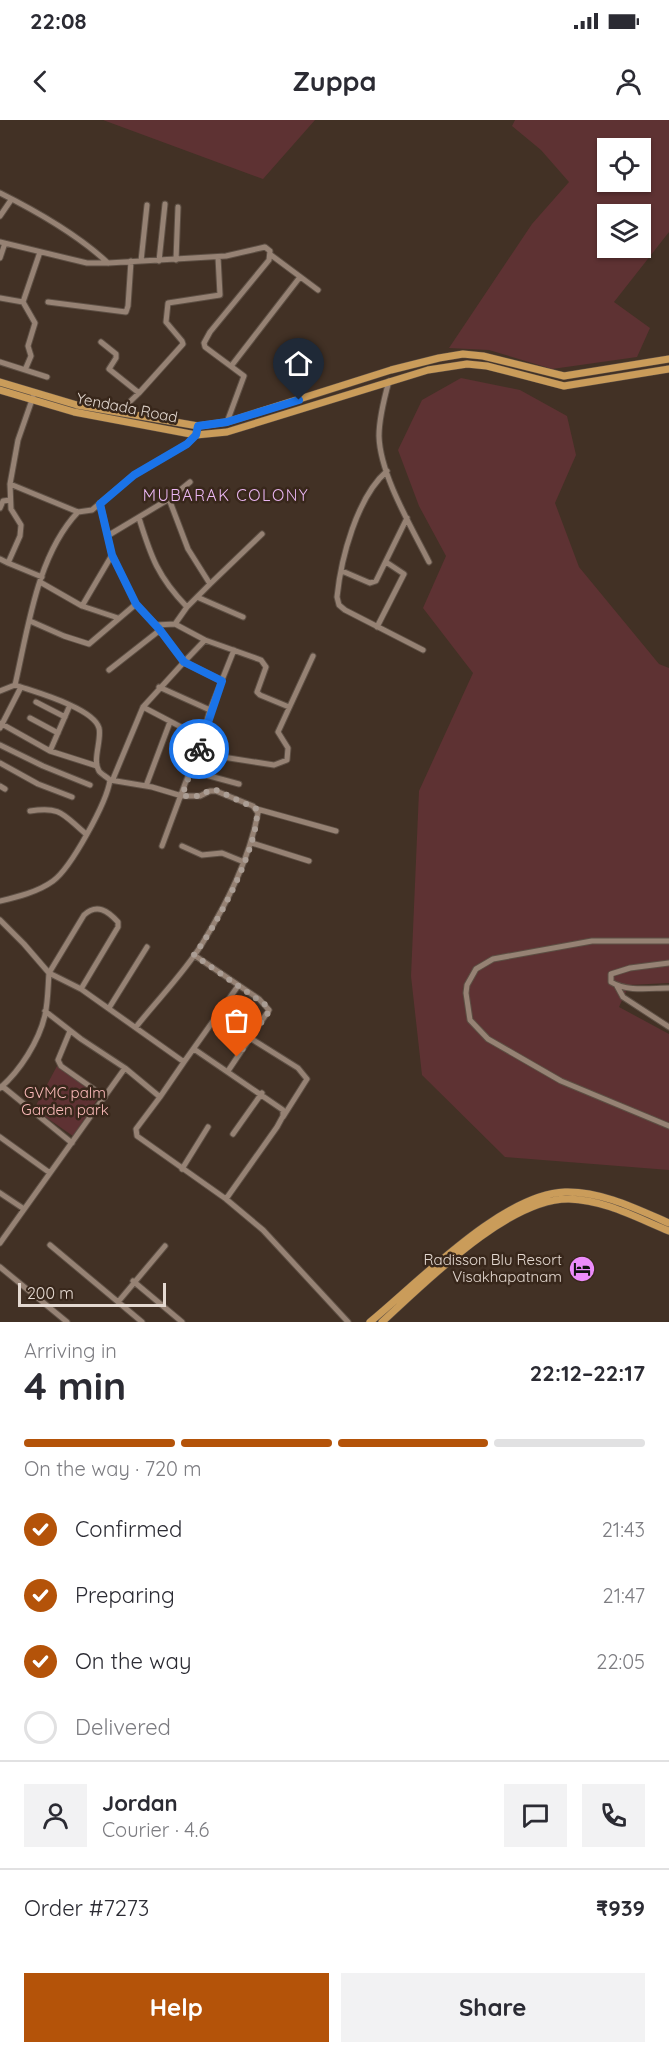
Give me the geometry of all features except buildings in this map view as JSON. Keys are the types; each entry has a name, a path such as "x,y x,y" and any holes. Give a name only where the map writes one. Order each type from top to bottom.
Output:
{"main road":[{"name":"Yendada Road","path":"0,390 198,426 227,422 391,370 464,354 483,356 564,376 669,359"},
{"name":"Yendada Road","path":"0,382 74,412 196,435 227,432 428,369 466,364 487,366 564,386 669,369"},
{"path":"370,1322 447,1256 504,1215 532,1199 563,1192 597,1196 650,1219 669,1231"},
{"path":"382,1322 461,1252 505,1222 536,1205 555,1200 580,1200 669,1223"}],"street":[{"path":"0,193 90,246 108,263"},
{"path":"0,216 11,200"},
{"path":"141,261 147,204"},
{"path":"159,261 165,204"},
{"path":"176,260 178,207"},
{"path":"0,258 2,242 87,262 108,263 218,257 265,247 271,255 318,290"},
{"path":"25,370 31,356 28,346 35,323 23,302 40,252"},
{"path":"227,422 244,380 242,373 204,343 271,255"},
{"path":"119,412 183,344 166,322 168,303 220,295 218,257"},
{"path":"48,302 126,312 131,261"},
{"path":"232,365 300,277"},
{"path":"0,298 23,302"},
{"path":"101,342 116,354 109,369 139,393"},
{"path":"0,362 47,377"},
{"path":"389,381 379,439 387,471 429,562"},
{"path":"8,563 21,531 21,525 11,509 10,484 18,440 33,397"},
{"path":"10,484 78,512 92,510 134,475 187,444 196,435 198,426"},
{"path":"387,471 373,484 360,510 342,571 337,597 339,605 423,650"},
{"path":"109,535 169,499 190,482"},
{"path":"169,499 188,549 210,584"},
{"path":"0,508 3,501 10,500"},
{"path":"100,504 112,555 136,604 158,627 184,662 222,681"},
{"path":"78,512 59,538 41,580 30,621 18,686 1,725 50,751 97,766"},
{"path":"139,518 157,569 172,591 187,607"},
{"path":"342,571 374,582 407,518"},
{"path":"175,624 187,607 262,534"},
{"path":"82,606 112,555"},
{"path":"0,559 41,580 82,606 118,618"},
{"path":"377,627 404,574 386,562"},
{"path":"197,597 243,617"},
{"path":"30,621 89,644 136,604"},
{"path":"109,670 158,627 175,624 205,640 265,663 265,672 257,692 289,707"},
{"path":"0,901 23,895 53,881 86,834 143,707 159,687 205,640"},
{"path":"162,846 191,771 210,710 234,650"},
{"path":"197,753 274,765 286,760 288,748 278,732 313,656"},
{"path":"0,691 18,686 70,705 90,718 99,726 97,766 99,771 111,779 182,796 200,796 210,790 216,790 257,809 336,831"},
{"path":"159,687 210,710"},
{"path":"36,702 65,717"},
{"path":"50,751 70,705"},
{"path":"143,707 202,738"},
{"path":"30,718 58,733"},
{"path":"146,786 170,722"},
{"path":"0,744 43,766 90,784"},
{"path":"0,763 38,784 72,797"},
{"path":"191,771 239,784"},
{"path":"30,811 55,809 86,834"},
{"path":"136,1027 194,955 234,887 252,843 257,809"},
{"path":"252,843 309,861"},
{"path":"182,846 202,855 222,854 244,862"},
{"path":"72,1143 1,1087 27,1054 45,1011 49,973 84,915 93,909 100,908 118,922 118,927 81,989"},
{"path":"0,920 49,973 81,989 184,1062"},
{"path":"669,941 592,941 493,959 476,969 467,985 466,993 470,1020 488,1039 561,1081 669,1126"},
{"path":"109,1008 147,947"},
{"path":"194,955 263,1002 269,1010 228,1071"},
{"path":"669,963 630,968 611,974 611,982 617,986 643,989 669,988"},
{"path":"238,986 136,1133 182,1169 226,1199 279,1245 348,1322"},
{"path":"617,986 623,997 669,1027"},
{"path":"45,1011 125,1068 160,1097"},
{"path":"70,1031 58,1060 61,1066 105,1097"},
{"path":"226,1199 307,1079 298,1068 250,1038"},
{"path":"194,1049 280,1106 283,1113 281,1118"},
{"path":"1,1239 125,1068"},
{"path":"233,1134 262,1093"},
{"path":"182,1169 208,1127"},
{"path":"0,1137 50,1173"},
{"path":"0,1193 24,1209"},
{"path":"50,1245 142,1322"},
{"path":"118,1302 133,1281 165,1246"},
{"path":"0,1267 67,1322"},
{"path":"133,1281 182,1322"}],"green space":[{"path":"103,120 315,120 263,179"},
{"path":"515,120 669,120 669,232 651,255 651,204 597,204 597,258 649,258 614,302 650,328 637,357 552,369 489,350 449,348 532,224 569,182 541,150 512,126"},
{"path":"461,378 520,390 567,416 576,455 555,503 579,567 659,664 669,668 669,983 629,985 619,1007 669,1034 669,1170 505,1157 422,1075 411,976 419,791 473,673 423,608 446,556 419,506 398,450 422,400"},
{"name":"GVMC palm Garden park","path":"57,1066 99,1097 73,1136 34,1109"}],"way so far":[{"path":"199,749 182,796 202,796 210,790 216,790 253,806 258,813 252,843 234,887 194,955 259,999 269,1010 237,1057"}],"place":[{"name":"Radisson Blu Resort Visakhapatnam","path":"582,1269"}],"district":[{"name":"MUBARAK COLONY","path":"226,495"}],"route":[{"path":"199,749 210,710 222,681 184,662 160,630 136,604 112,555 100,504 134,475 187,444 196,435 198,426 227,422 299,400"}]}
